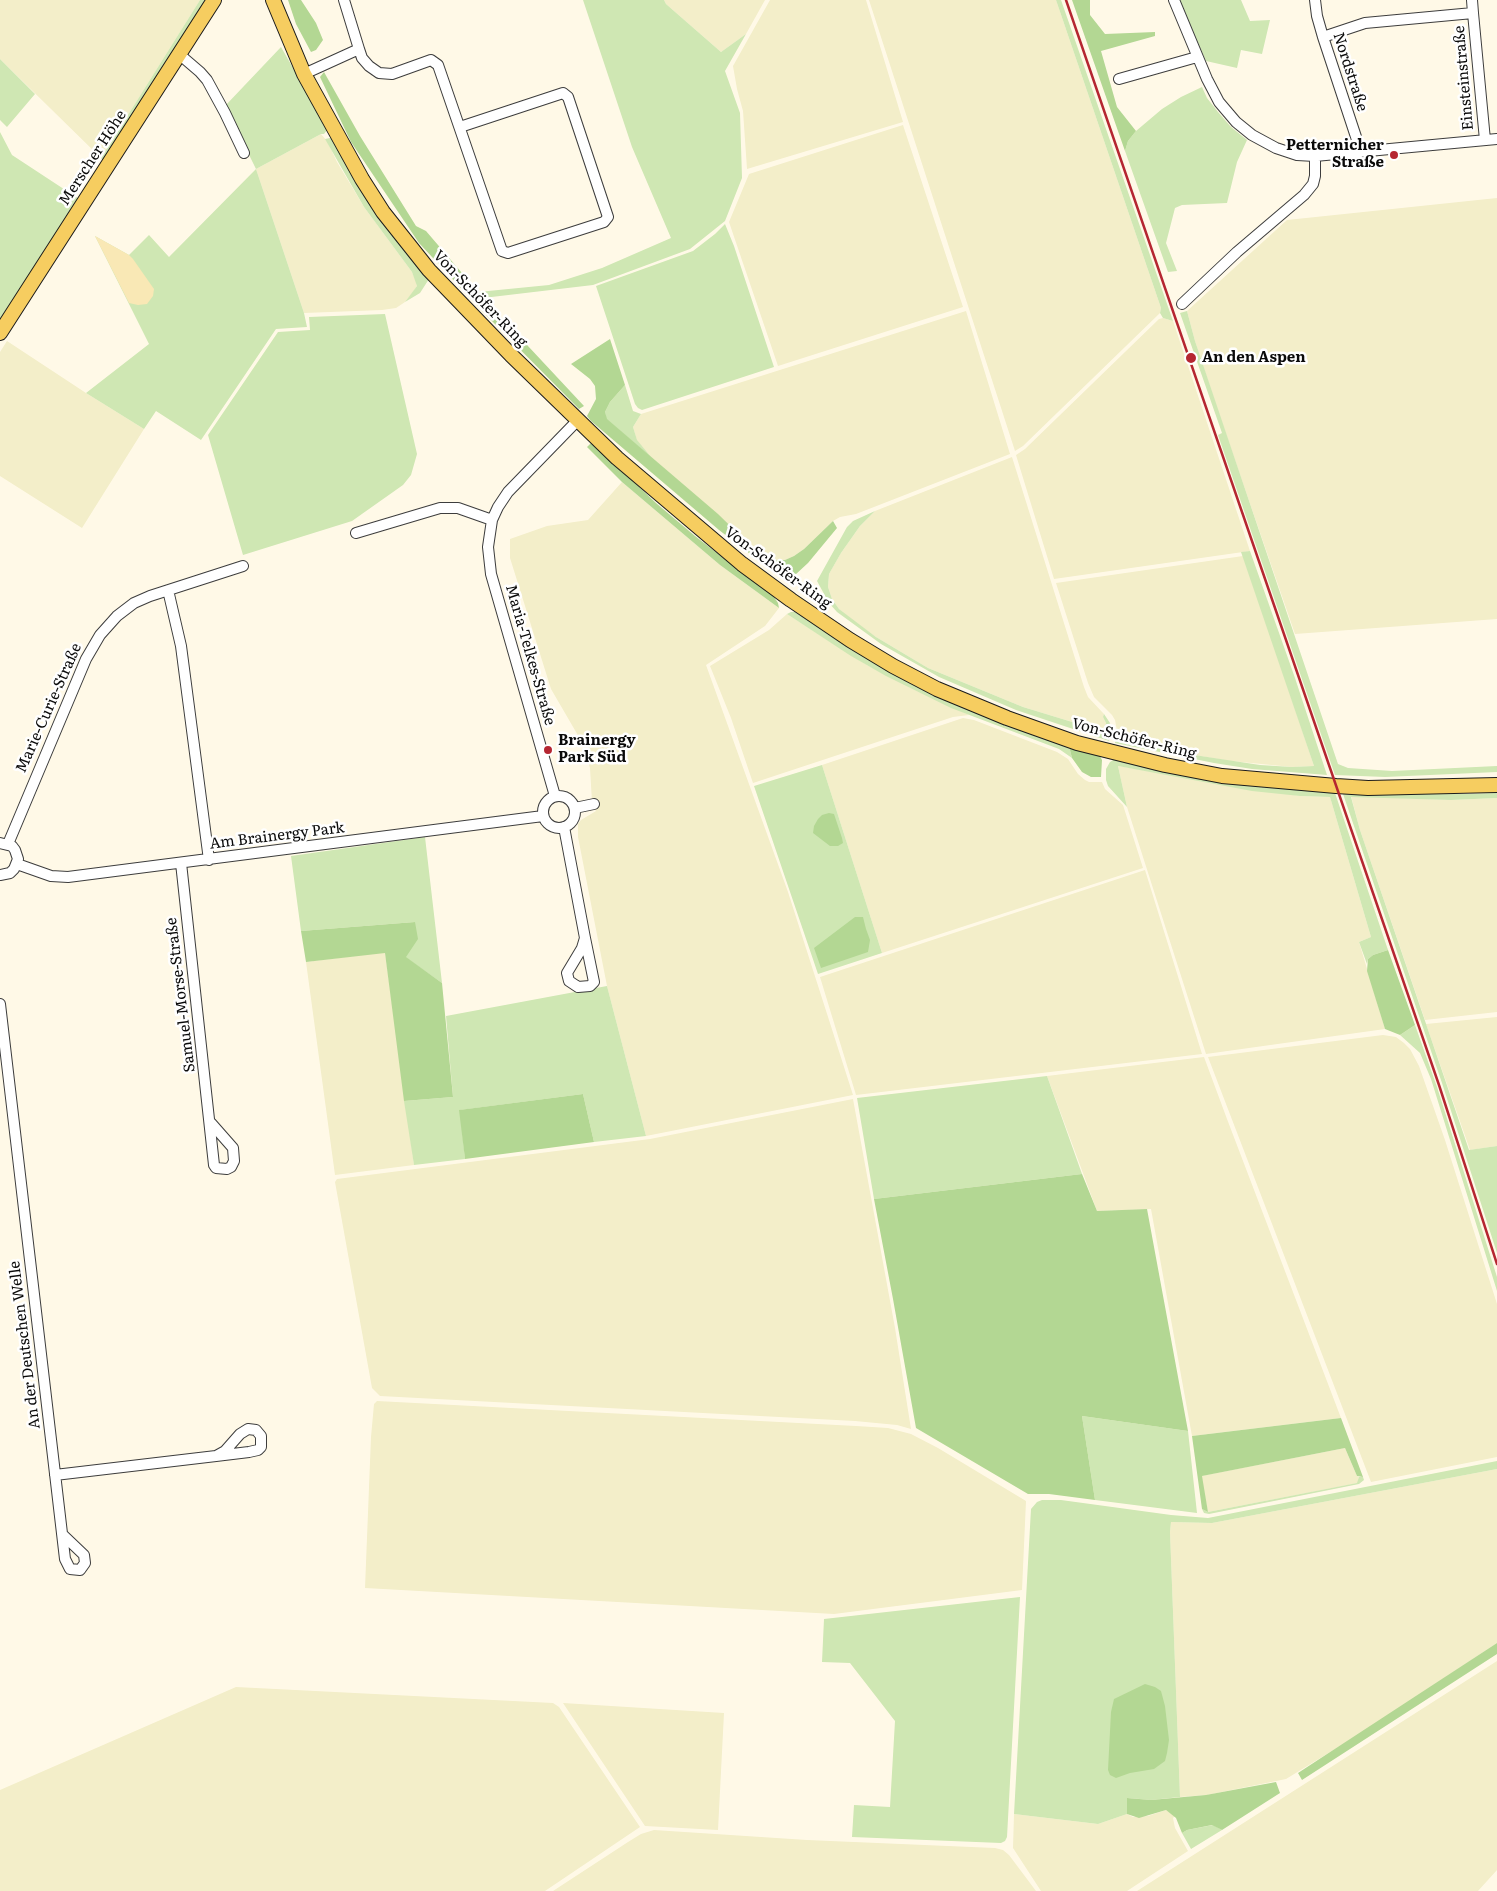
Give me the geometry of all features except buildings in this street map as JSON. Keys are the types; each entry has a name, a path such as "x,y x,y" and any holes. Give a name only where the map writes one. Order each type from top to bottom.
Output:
{"main road":[{"name":"Merscher Höhe","path":"0,333 214,0"},
{"name":"Von-Schöfer-Ring","path":"273,0 304,74 362,179 388,220 441,284 616,458 704,533 792,600 850,640 937,689 1007,718 1077,743 1165,765 1222,776 1352,787 1497,785"}],"street":[{"path":"344,0 362,58 379,73 392,74 431,60 438,65 502,251 508,253 604,222 608,217 568,97 563,93 460,127"},
{"path":"1174,0 1219,102 1236,122 1252,135 1276,148 1297,155 1316,156 1497,139"},
{"name":"Nordstraße","path":"1315,0 1317,16 1323,36 1361,152"},
{"name":"Einsteinstraße","path":"1472,0 1485,140"},
{"name":"Einsteinstraße","path":"1323,36 1365,23 1473,13"},
{"path":"304,74 359,50"},
{"path":"179,54 200,72 206,80 244,153"},
{"path":"1118,79 1198,57"},
{"path":"1182,304 1237,252 1304,195 1313,184 1316,156"},
{"name":"Maria-Telkes-Straße","path":"555,796 491,574 488,547 492,520 508,492 577,421"},
{"path":"356,533 440,508 458,508 492,520"},
{"name":"Marie-Curie-Straße","path":"4,843 93,645 117,616 134,603 243,566"},
{"path":"168,590 181,646 209,860"},
{"path":"562,795 568,798 575,808 574,818 564,827 553,827 545,821 543,816 544,806 550,798 555,796 562,795"},
{"path":"575,808 594,804"},
{"name":"Am Brainergy Park","path":"17,864 51,876 68,877 543,816"},
{"path":"564,827 586,938"},
{"path":"0,876 10,873 17,864 15,850 4,843"},
{"name":"Samuel-Morse-Straße","path":"181,863 211,1123"},
{"name":"An der Deutschen Welle","path":"0,1004 62,1534"},
{"path":"55,1475 216,1456"}],"shaded area":[{"path":"0,0 200,0 101,158 0,59"},
{"path":"664,0 765,0 746,34 721,52 666,4"},
{"path":"770,0 866,0 903,122 747,169 743,111 733,66"},
{"path":"869,0 1056,0 1161,308 1160,313 1023,446 1015,451"},
{"path":"903,125 963,307 778,366 729,222 749,174"},
{"path":"321,134 327,141 337,162 364,207 412,272 416,281 417,286 414,291 405,302 396,308 304,313 256,169"},
{"path":"1497,198 1497,619 1295,634 1215,402 1187,311 1287,220"},
{"path":"966,311 1010,454 856,514 840,517 833,521 804,549 785,560 775,560 762,555 651,457 637,441 633,427 641,414"},
{"path":"1163,318 1173,321 1250,551 1054,579 1016,455 1025,449 1159,319"},
{"path":"7,341 144,429 82,528 0,476 0,352"},
{"path":"1012,457 1084,687 1088,697 1104,714 1105,732 1023,707 928,668 876,637 852,620 839,609 832,599 828,587 829,574 860,526 875,511"},
{"path":"622,482 720,565 779,608 765,626 706,665 788,892 853,1095 646,1136 607,986 578,837 578,824 596,811 592,802 590,768 583,744 551,689 510,558 510,539 547,526 588,520"},
{"path":"1243,556 1314,766 1292,767 1231,761 1181,753 1130,741 1118,736 1115,720 1094,697 1088,683 1056,583"},
{"path":"787,614 867,665 969,715 953,717 753,783 731,718 710,666 769,630"},
{"path":"963,718 974,720 1057,752 1068,759 1078,774 1085,780 1089,782 1102,782 1105,789 1123,805 1143,868 882,953 822,765"},
{"path":"1118,766 1300,796 1330,797 1371,937 1359,942 1385,1029 1206,1054 1127,807"},
{"path":"1351,796 1451,800 1497,798 1497,1012 1425,1020 1360,830"},
{"path":"1145,870 1202,1054 856,1095 820,977"},
{"path":"385,952 414,1165 335,1175 306,962"},
{"path":"1497,1017 1497,1146 1470,1150 1426,1024"},
{"path":"1383,1035 1396,1037 1404,1043 1410,1049 1419,1066 1445,1140 1497,1304 1497,1457 1371,1482 1208,1057"},
{"path":"1204,1057 1341,1418 1192,1436 1151,1209 1097,1211 1047,1076"},
{"path":"853,1099 895,1328 911,1429 897,1425 855,1421 380,1396 372,1388 335,1182 337,1179 650,1139"},
{"path":"377,1401 856,1426 888,1428 911,1434 1026,1501 1022,1590 834,1614 365,1588 371,1437 374,1404"},
{"path":"1345,1448 1359,1477 1358,1483 1208,1512 1201,1476"},
{"path":"1497,1469 1497,1643 1358,1735 1286,1779 1207,1795 1180,1797 1171,1522 1212,1523"},
{"path":"1497,1661 1497,1870 1478,1891 1137,1891"},
{"path":"236,1687 553,1703 559,1707 640,1827 545,1891 0,1891 0,1790"},
{"path":"563,1703 724,1713 718,1830 645,1826"},
{"path":"1166,1810 1175,1816 1173,1818 1175,1828 1188,1851 1127,1891 1041,1891 1013,1848 1014,1814 1098,1824 1127,1814 1133,1817 1148,1816"},
{"path":"654,1830 807,1840 995,1848 1003,1850 1009,1855 1036,1891 553,1891 641,1834"}],"green space":[{"path":"200,0 206,0 103,161 101,158"},
{"path":"288,0 301,0 316,23 323,40 316,50 311,52 296,24"},
{"path":"583,0 664,0 666,4 721,52 746,34 725,71 740,113 742,178 725,221 690,249 593,285 483,298 478,292 549,285 602,268 671,238 632,147"},
{"path":"1056,0 1061,0 1173,321 1163,318 1160,313 1161,308"},
{"path":"1072,0 1090,0 1090,15 1105,34 1155,32 1155,36 1101,51 1117,107 1136,131 1128,141 1125,151"},
{"path":"1179,0 1241,0 1250,21 1270,20 1262,54 1241,50 1237,68 1206,61"},
{"path":"281,47 328,129 324,134 256,169 225,106"},
{"path":"0,59 35,94 7,127 0,120"},
{"path":"324,72 360,136 416,226 426,231 486,301 584,406 579,409 485,314 419,243 351,142 320,77"},
{"path":"1202,87 1207,98 1218,112 1231,127 1247,140 1237,162 1227,203 1182,205 1175,208 1166,243 1177,271 1168,272 1125,151 1128,141 1136,131 1162,109"},
{"path":"0,132 12,155 79,199 0,323"},
{"path":"325,139 333,139 429,279 420,293 405,302 417,286 412,272 364,207"},
{"path":"256,169 307,327 276,329 201,440 156,411 144,429 86,393 149,344 95,236 129,255 149,235 169,257"},
{"path":"725,224 774,367 642,410 635,404 596,286 693,251"},
{"path":"1187,311 1195,341 1338,764 1348,768 1392,771 1497,766 1497,772 1385,777 1335,775 1218,435 1222,433 1180,313"},
{"path":"385,314 417,454 411,475 403,485 352,521 243,555 208,435 278,332 310,330 309,317"},
{"path":"610,339 625,385 610,402 605,412 607,419 718,514 762,555 774,560 785,560 794,556 833,521 837,528 808,563 795,575 790,577 780,574 758,560 719,530 587,416 596,399 595,386 590,379 571,364"},
{"path":"625,385 633,411 641,414 633,427 637,440 651,457 606,419 605,412 610,402"},
{"path":"592,442 656,503 695,536 774,597 779,608 720,565 622,482 587,447"},
{"path":"875,511 860,526 829,574 828,587 832,599 839,609 876,637 928,668 1023,707 1105,732 1104,714 1110,723 1111,735 1109,741 1016,710 939,677 881,644 837,612 829,603 817,581 847,527 853,521"},
{"path":"1250,551 1327,775 1252,769 1115,743 1116,728 1118,736 1130,741 1181,753 1260,765 1314,766 1241,552"},
{"path":"795,612 873,662 913,683 987,717 1069,746 1072,758 1059,749 951,708 886,676 851,656 787,614"},
{"path":"1069,746 1100,756 1102,760 1101,777 1091,777 1082,772 1072,758"},
{"path":"1115,759 1334,790 1388,950 1373,955 1368,959 1367,964 1359,942 1371,937 1330,797 1252,791 1118,766 1127,807 1108,786 1106,780 1106,769 1110,762"},
{"path":"822,765 882,953 818,974 754,786"},
{"path":"1342,791 1497,793 1497,798 1451,800 1351,797 1360,830 1469,1150 1497,1146 1497,1253 1442,1083"},
{"path":"834,814 842,838 843,843 838,846 830,846 813,833 818,819 822,815"},
{"path":"425,837 442,983 405,957 415,922 301,931 291,856"},
{"path":"855,917 863,917 870,940 868,952 821,968 814,948"},
{"path":"415,922 418,939 406,957 442,983 453,1097 404,1101 385,953 306,962 301,931"},
{"path":"1388,950 1415,1025 1400,1035 1385,1029 1367,971 1368,959 1373,955"},
{"path":"607,986 646,1136 594,1142 583,1094 460,1110 465,1159 414,1165 404,1101 453,1097 446,1016"},
{"path":"1415,1025 1437,1087 1497,1277 1497,1291 1431,1079 1420,1053 1400,1035"},
{"path":"1047,1076 1082,1174 874,1199 857,1098"},
{"path":"583,1094 594,1142 465,1159 459,1110"},
{"path":"1082,1174 1097,1211 1147,1209 1188,1431 1082,1416 1095,1500 1049,1494 1028,1494 916,1428 874,1199"},
{"path":"1082,1416 1188,1431 1197,1513 1095,1500"},
{"path":"1341,1418 1363,1477 1357,1476 1345,1448 1202,1476 1208,1512 1202,1509 1192,1436"},
{"path":"1497,1461 1497,1469 1212,1523 1171,1522 1180,1797 1151,1800 1128,1798 1127,1814 1098,1824 1014,1814 1031,1509 1037,1502 1042,1500 1061,1500 1171,1515 1208,1518"},
{"path":"1359,1477 1363,1477 1364,1480 1359,1484 1209,1514 1204,1513 1202,1509 1208,1512 1357,1483"},
{"path":"1020,1597 1007,1837 1005,1841 1001,1843 852,1837 854,1805 890,1807 895,1721 850,1663 822,1662 824,1619"},
{"path":"1497,1643 1497,1654 1302,1780 1298,1773"},
{"path":"1145,1684 1161,1691 1165,1706 1169,1740 1165,1761 1154,1769 1130,1773 1116,1778 1110,1775 1108,1770 1111,1712 1114,1699"},
{"path":"1276,1782 1280,1793 1222,1830 1212,1825 1187,1830 1182,1833 1176,1818 1166,1810 1139,1818 1127,1814 1127,1798 1151,1800 1206,1795"},
{"path":"1213,1825 1222,1830 1191,1849 1182,1833 1187,1830"}],"sand":[{"path":"95,236 133,259 154,289 153,296 147,304 129,303"}],"railway":[{"path":"1066,0 1439,1085 1497,1264"}],"place":[{"name":"Petternicher Straße","path":"1394,155"},
{"name":"An den Aspen","path":"1191,358"},
{"name":"Brainergy Park Süd","path":"548,750"}]}
